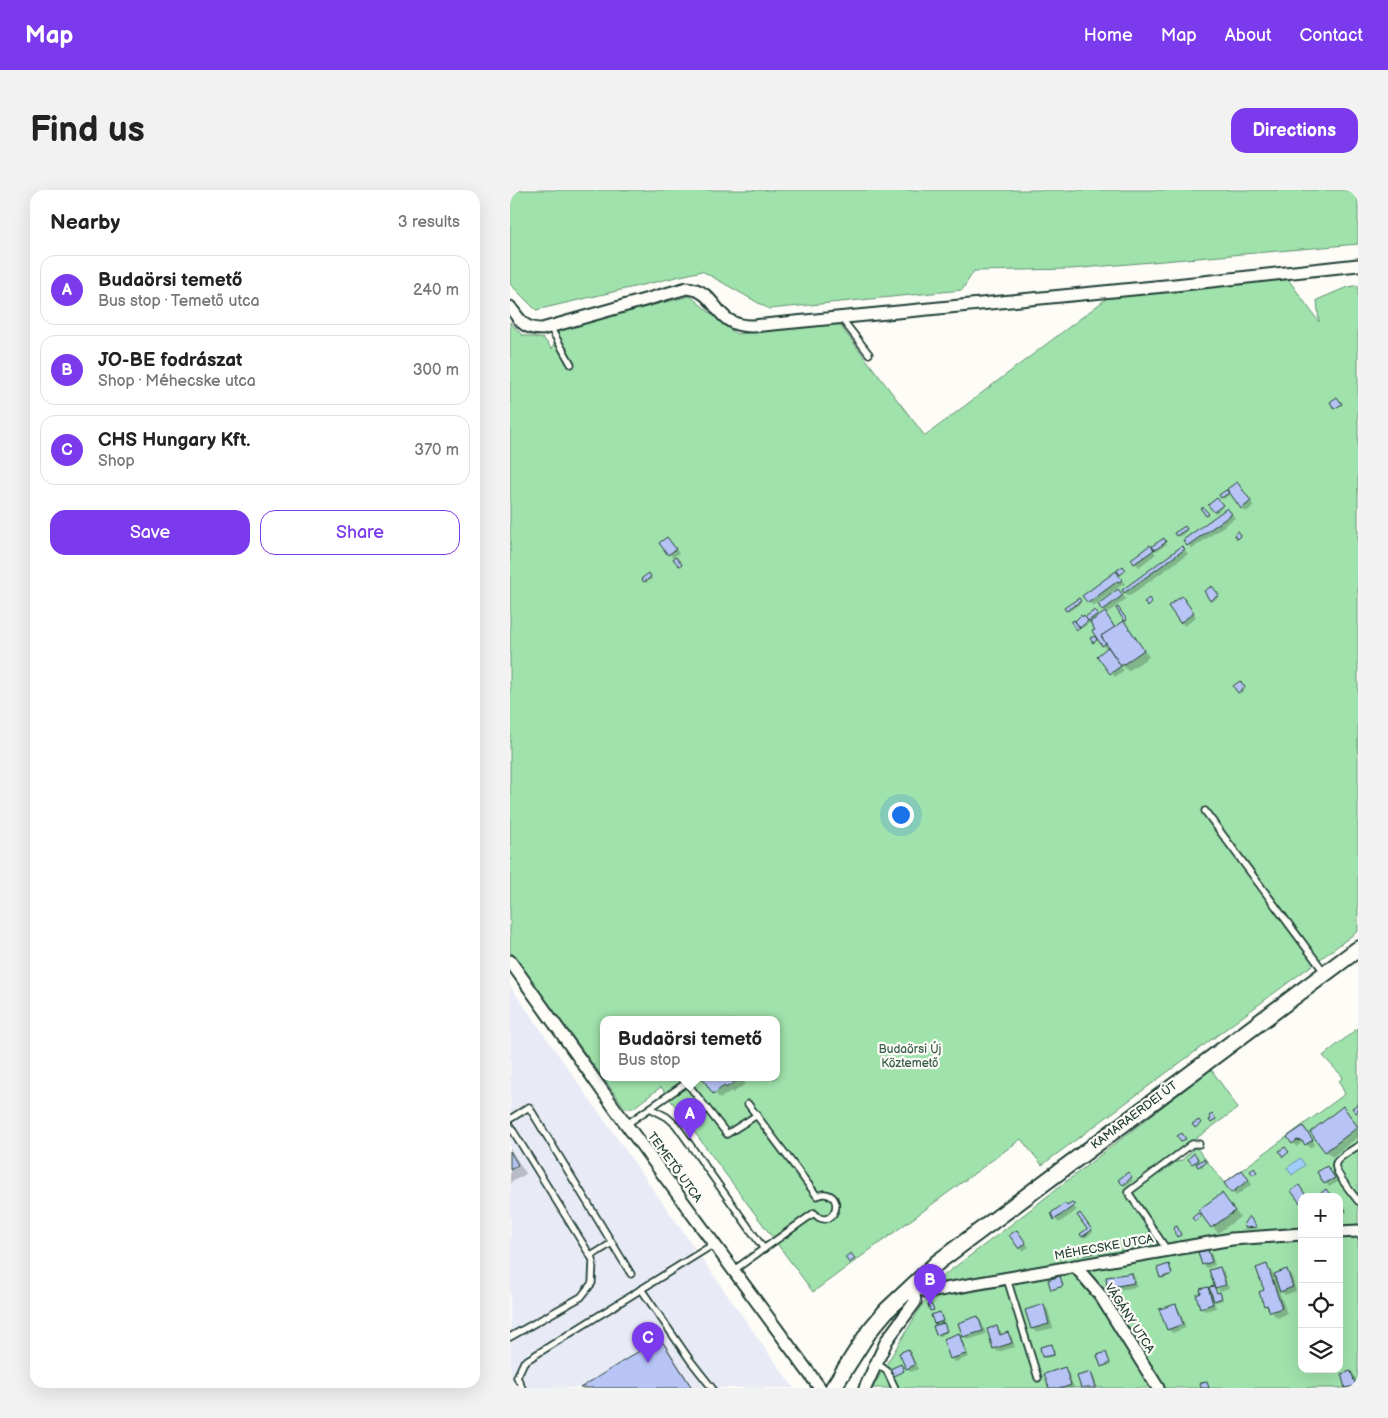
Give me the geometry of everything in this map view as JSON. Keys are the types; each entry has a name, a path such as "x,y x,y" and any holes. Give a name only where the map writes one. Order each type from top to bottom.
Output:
{"street":[{"path":"510,307 521,322 535,329 550,327 687,288 701,292 722,315 733,323 745,326 1175,285 1358,265"},
{"name":"KAMARAERDEI ÚT","path":"833,1388 870,1330 913,1284 938,1262 1358,949"},
{"name":"TEMETŐ UTCA","path":"510,960 626,1124 820,1388"},
{"path":"1343,1232 1358,1231"},
{"name":"MÉHECSKE UTCA","path":"913,1284 928,1292 1232,1239 1298,1234"},
{"name":"VÁGÁNY UTCA","path":"1075,1266 1100,1295 1158,1388"},
{"path":"865,1388 887,1340 915,1302 913,1284"}],"lane":[{"path":"841,318 869,354"},
{"path":"550,327 571,364"},
{"path":"1205,811 1325,973"},
{"path":"626,1124 650,1108 683,1081"},
{"path":"685,1081 727,1134 756,1116"},
{"path":"734,1270 814,1213 821,1219 826,1219 834,1214 837,1207 832,1197 824,1194 817,1196 748,1104"},
{"path":"510,1119 529,1107 631,1274"},
{"path":"650,1108 667,1117 676,1125 764,1249"},
{"path":"510,1126 593,1260 592,1283 581,1297 510,1337"},
{"path":"1167,1250 1128,1192 1192,1144 1198,1144"},
{"path":"1358,1146 1337,1161 1335,1166 1337,1172 1358,1200"},
{"path":"591,1256 612,1243"},
{"path":"522,1388 516,1377 524,1362 714,1244"},
{"path":"1007,1278 1038,1378"},
{"path":"641,1289 712,1388"},
{"path":"876,1363 887,1371 895,1388"}],"shaded area":[{"path":"510,986 767,1351 794,1388 510,1388"}],"green space":[{"path":"510,190 1358,190 1358,244 1071,269 974,271 962,290 769,309 702,271 536,310 510,284"},
{"name":"Budaörsi Új Köztemető","path":"1288,279 1319,322 1317,300 1345,288 1358,285 1358,931 1042,1165 1021,1139 813,1292 661,1087 633,1108 625,1108 605,1081 780,1081 780,1016 600,1016 600,1074 510,951 510,322 522,335 544,339 552,349 559,329 690,296 736,334 839,324 925,436 1110,296"},
{"path":"1358,1028 1358,1388 872,1388 933,1287 943,1276 1211,1069 1238,1108 1161,1164 1166,1169 1182,1160 1196,1147 1224,1183 1345,1094 1339,1081 1343,1077 1323,1056"}],"water":[{"path":"1300,1158 1305,1165 1292,1175 1287,1168"}],"building":[{"path":"1337,397 1342,404 1334,409 1330,402"},
{"path":"1237,482 1251,501 1241,509 1227,489"},
{"path":"1226,490 1229,493 1221,498 1219,495"},
{"path":"1217,498 1223,505 1214,512 1208,505"},
{"path":"1203,507 1209,514 1206,516 1201,509"},
{"path":"1227,508 1232,514 1187,546 1183,540"},
{"path":"1185,526 1187,529 1176,536 1174,533"},
{"path":"1238,531 1241,535 1237,539 1234,535"},
{"path":"667,537 676,549 668,555 659,543"},
{"path":"1164,538 1166,542 1155,550 1152,546"},
{"path":"1150,545 1154,550 1134,564 1131,559"},
{"path":"1182,546 1185,549 1124,593 1122,590"},
{"path":"676,557 682,564 679,566 673,559"},
{"path":"1123,566 1126,570 1120,575 1117,570"},
{"path":"1116,571 1122,580 1088,603 1082,596"},
{"path":"649,573 651,577 644,582 641,579"},
{"path":"1212,586 1219,595 1210,601 1204,591"},
{"path":"1118,589 1123,595 1102,611 1098,604"},
{"path":"1182,596 1194,613 1180,623 1168,606"},
{"path":"1079,598 1081,601 1066,611 1064,608"},
{"path":"1149,598 1152,603 1148,607 1144,602"},
{"path":"1118,607 1127,620 1124,621 1116,608"},
{"path":"1095,610 1098,614 1088,621 1085,617"},
{"path":"1105,612 1115,628 1101,636 1106,643 1102,646 1092,631 1095,630 1090,622"},
{"path":"1081,615 1082,617 1084,615 1088,621 1080,628 1075,621"},
{"path":"1074,620 1080,628 1077,630 1071,622"},
{"path":"1124,621 1144,650 1121,666 1101,636"},
{"path":"1095,636 1097,640 1093,643 1090,638"},
{"path":"1108,647 1121,666 1110,674 1097,656"},
{"path":"1240,681 1245,687 1238,693 1233,686"},
{"path":"704,1081 736,1081 726,1088 724,1086 713,1094"},
{"path":"1358,1104 1358,1111 1356,1113 1352,1108"},
{"path":"1343,1106 1358,1127 1325,1152 1310,1132"},
{"path":"1212,1114 1216,1119 1211,1123 1209,1116"},
{"path":"1199,1120 1201,1123 1195,1128 1192,1124"},
{"path":"1303,1126 1313,1140 1305,1145 1302,1141 1297,1140 1292,1144 1287,1137"},
{"path":"1182,1133 1186,1139 1181,1141 1177,1136"},
{"path":"1285,1147 1289,1152 1283,1157 1279,1151"},
{"path":"510,1151 518,1165 510,1170"},
{"path":"1194,1153 1199,1160 1192,1164 1188,1159"},
{"path":"1204,1159 1206,1162 1198,1167 1196,1164"},
{"path":"1327,1166 1335,1178 1324,1184 1317,1172"},
{"path":"1254,1168 1257,1172 1253,1175 1250,1171"},
{"path":"1242,1170 1249,1180 1231,1193 1224,1183"},
{"path":"1128,1172 1132,1177 1123,1185 1118,1180"},
{"path":"1299,1185 1304,1193 1298,1193 1298,1200 1291,1191"},
{"path":"1326,1189 1329,1193 1321,1193"},
{"path":"1222,1193 1235,1211 1211,1228 1198,1210"},
{"path":"1065,1203 1067,1206 1072,1203 1075,1205 1054,1220 1051,1213"},
{"path":"1080,1213 1092,1230 1082,1237 1080,1234 1087,1229 1077,1215"},
{"path":"1198,1213 1201,1216 1195,1221 1192,1218"},
{"path":"1249,1216 1257,1227 1245,1228 1244,1223"},
{"path":"1177,1226 1181,1235 1177,1237 1173,1228"},
{"path":"1017,1230 1026,1243 1019,1249 1009,1235"},
{"path":"1092,1245 1094,1253 1084,1255 1082,1247"},
{"path":"1208,1250 1212,1262 1202,1265 1198,1252"},
{"path":"851,1253 855,1259 849,1263 845,1257"},
{"path":"1169,1264 1172,1274 1160,1278 1157,1268"},
{"path":"1267,1264 1282,1308 1270,1312 1267,1305 1264,1306 1259,1292 1264,1290 1256,1268"},
{"path":"1220,1267 1226,1285 1215,1288 1209,1270"},
{"path":"1287,1269 1293,1287 1280,1292 1274,1274"},
{"path":"1132,1273 1134,1283 1107,1288 1106,1277"},
{"path":"1060,1276 1063,1286 1051,1290 1048,1280"},
{"path":"1214,1286 1217,1293 1220,1292 1222,1298 1214,1301 1209,1287"},
{"path":"1208,1287 1213,1304 1200,1308 1196,1295 1201,1293 1200,1289"},
{"path":"931,1304 934,1310 930,1311 928,1305"},
{"path":"1044,1304 1049,1324 1031,1329 1025,1310"},
{"path":"1176,1304 1183,1324 1167,1330 1159,1309"},
{"path":"940,1312 943,1321 934,1324 931,1315"},
{"path":"978,1316 983,1331 963,1337 958,1323"},
{"path":"944,1323 947,1331 936,1335 933,1326"},
{"path":"997,1326 1000,1335 1008,1332 1012,1343 993,1349 987,1329"},
{"path":"959,1333 966,1354 950,1359 943,1339"},
{"path":"660,1338 692,1388 580,1388"},
{"path":"1052,1344 1054,1355 1042,1357 1040,1347"},
{"path":"908,1349 915,1365 906,1369 899,1353"},
{"path":"1106,1352 1110,1363 1101,1367 1097,1355"},
{"path":"901,1364 904,1371 893,1376 890,1369"},
{"path":"1065,1367 1071,1385 1063,1388 1049,1388 1044,1374"},
{"path":"1351,1371 1356,1386 1345,1388 1341,1374"},
{"path":"1091,1372 1096,1388 1081,1388 1077,1376"},
{"path":"1207,1382 1209,1388 1201,1388 1200,1383"}],"place":[{"name":"Budaörsi temető","path":"690,1139"},
{"name":"JO-BE fodrászat","path":"930,1305"},
{"name":"CHS Hungary Kft.","path":"648,1363"}]}
